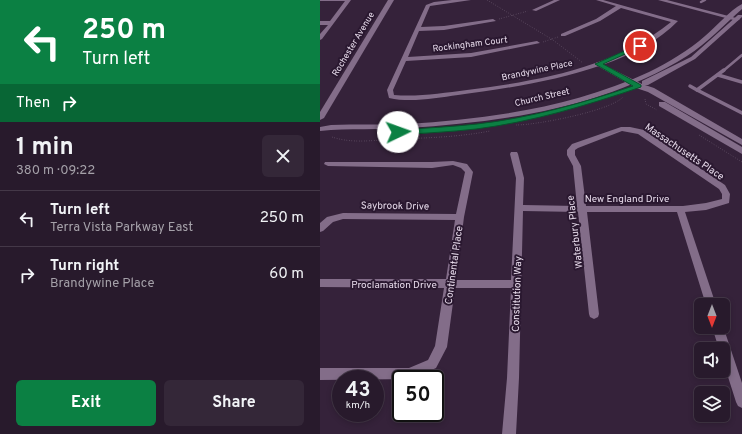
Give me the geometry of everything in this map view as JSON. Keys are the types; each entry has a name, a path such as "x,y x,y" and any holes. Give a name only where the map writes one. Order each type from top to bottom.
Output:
{"main road":[{"name":"Rochester Avenue","path":"320,118 391,0"},
{"path":"661,0 739,18"},
{"name":"Church Street","path":"320,130 329,133 398,132 477,126 547,114 592,102 635,84 685,54 739,18 742,6"},
{"path":"598,64 635,84 651,90 742,142"},
{"path":"635,84 644,93 742,151"}],"street":[{"path":"320,0 349,0"},
{"path":"320,38 349,0"},
{"path":"404,60 427,7 431,4 469,0"},
{"path":"534,10 558,0"},
{"path":"599,0 620,6"},
{"path":"563,35 598,20 620,6"},
{"name":"Brandywine Place","path":"404,60 390,90 391,97 413,97 484,90 538,80 598,64 640,46 675,21 620,6"},
{"path":"418,29 444,28 493,21"},
{"path":"320,23 331,23"},
{"name":"Rockingham Court","path":"404,60 471,55 537,43"},
{"name":"Massachusetts Place","path":"571,150 575,146 621,129 630,129 640,132 722,187 726,194"},
{"name":"Waterbury Place","path":"571,150 570,155 577,166 594,314"},
{"name":"Constitution Way","path":"508,434 517,284 520,178 514,154"},
{"name":"Continental Place","path":"320,374 410,374 432,364 441,347 460,217 469,172 464,166 453,163 432,165 328,164"},
{"name":"New England Drive","path":"519,208 680,209 717,205 726,201 726,194"},
{"path":"680,209 709,298"},
{"name":"Saybrook Drive","path":"320,229 330,219 350,216 460,217"},
{"name":"Proclamation Drive","path":"320,283 517,284"},
{"path":"720,334 742,402"}],"lane":[{"path":"701,2 705,0"},
{"path":"698,90 741,56"},
{"path":"718,75 742,82"},
{"path":"690,86 742,113"}],"path":[{"path":"487,0 510,15 526,23 535,31 552,40 584,64"},
{"path":"493,21 510,15 534,10"},
{"path":"537,43 552,40 563,35"},
{"path":"516,125 528,125 599,108 619,102 623,97"},
{"path":"645,100 646,104 660,112"},
{"path":"332,137 339,140 369,141 438,138 490,131"},
{"path":"693,131 742,162"}],"route":[{"path":"398,132 477,126 524,118 547,114 614,95 639,86 598,64 640,46"}]}
